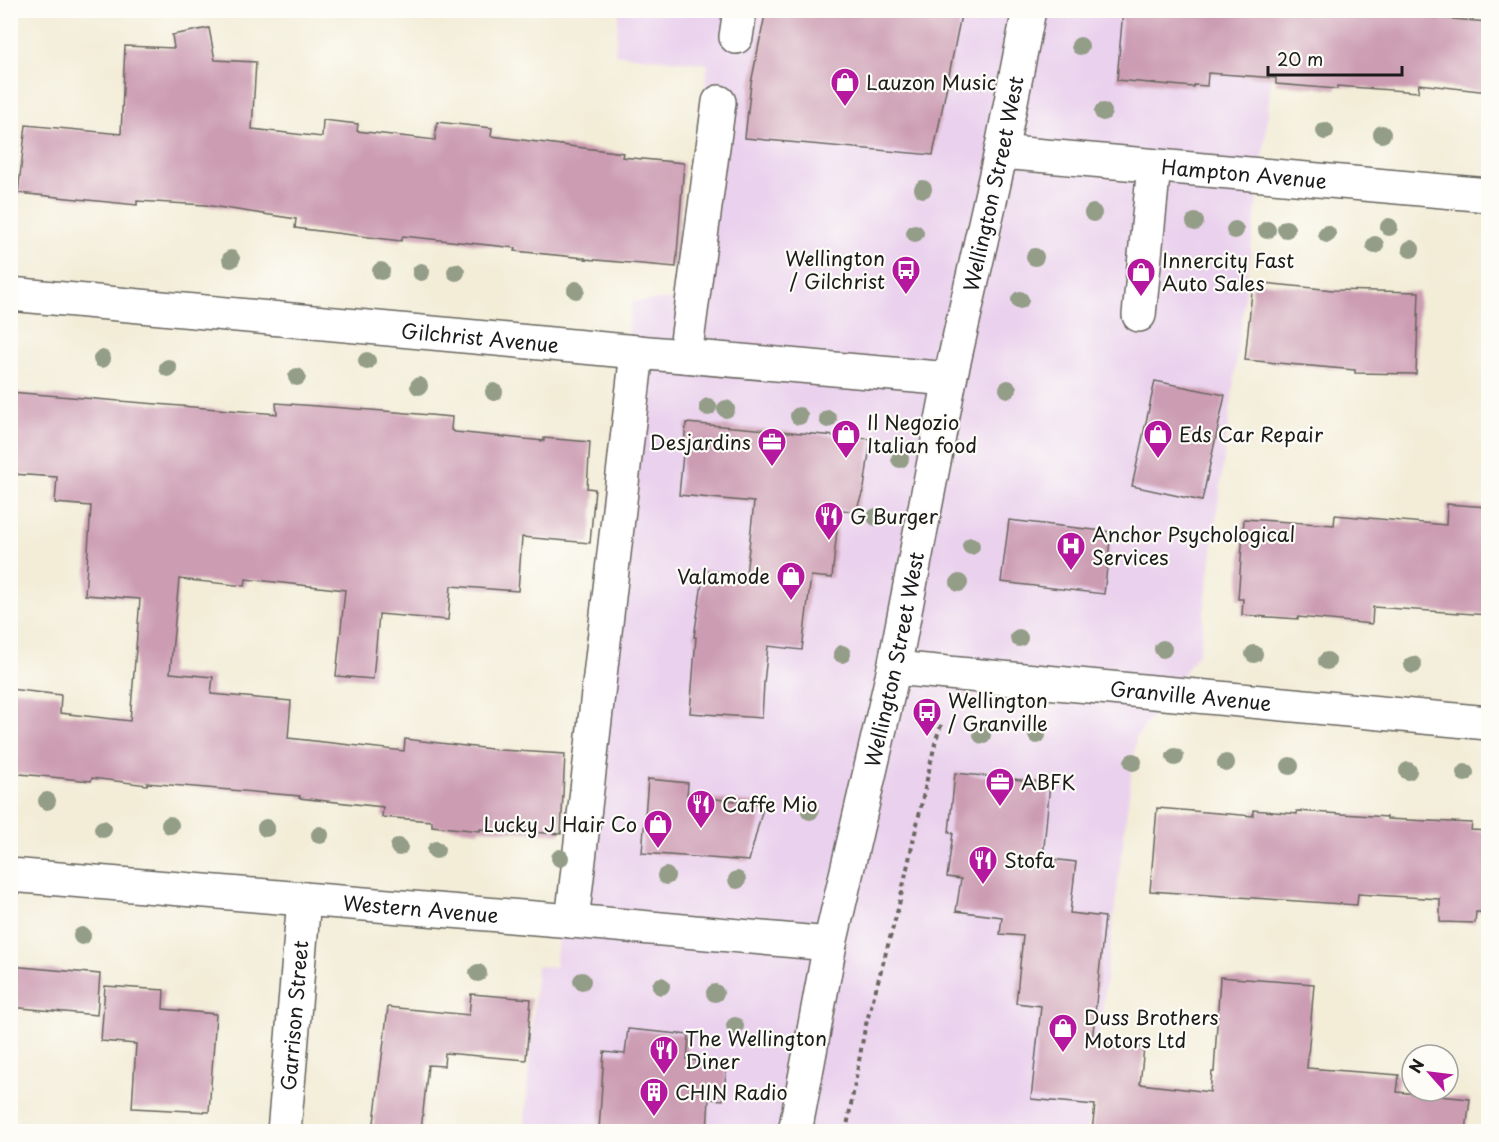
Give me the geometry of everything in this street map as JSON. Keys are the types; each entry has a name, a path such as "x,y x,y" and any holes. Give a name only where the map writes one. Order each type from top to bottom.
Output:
{"street":[{"name":"Wellington Street West","path":"795,1131 830,945 894,668 950,379 1001,152 1029,10"},
{"path":"685,356 718,102"},
{"name":"Hampton Avenue","path":"1001,152 1488,195"},
{"path":"1139,315 1154,165"},
{"name":"Gilchrist Avenue","path":"10,294 950,379"},
{"path":"572,921 637,352"},
{"name":"Granville Avenue","path":"894,668 1488,723"},
{"name":"Western Avenue","path":"10,874 830,945"},
{"name":"Garrison Street","path":"284,1131 304,899"}],"path":[{"path":"846,1131 865,1028 898,909 936,739 942,723"}],"shaded area":[{"path":"619,11 1277,11 1266,132 1199,652 1136,738 1087,1131 524,1132 537,966 555,967 632,302 678,299 708,64 615,54"}],"building":[{"path":"766,10 962,10 933,155 745,138 751,83"},
{"path":"1123,10 1344,10 1488,22 1488,92 1419,84 1418,92 1337,86 1337,89 1276,84 1276,78 1208,73 1207,86 1194,85 1193,87 1117,80"},
{"path":"209,28 215,60 256,62 252,129 322,137 323,120 358,124 357,131 435,140 437,122 492,128 491,136 623,153 622,157 684,163 676,267 585,259 515,251 516,248 403,236 401,241 295,228 296,219 205,205 137,201 137,205 18,193 26,125 121,134 125,46 174,48 172,35"},
{"path":"1253,282 1333,290 1419,292 1416,374 1355,373 1355,370 1245,360"},
{"path":"1155,381 1225,395 1202,501 1132,486"},
{"path":"10,392 277,414 276,403 384,411 452,417 451,430 455,432 544,441 544,438 590,442 587,488 595,489 590,543 522,537 518,591 451,586 448,620 379,614 373,679 336,676 345,590 246,579 245,586 179,579 170,673 213,677 211,694 291,701 288,738 404,751 405,739 500,750 565,754 561,834 480,829 480,831 432,826 432,821 382,817 383,807 299,798 300,796 10,773 10,689 61,695 60,713 130,721 140,599 85,595 91,506 55,503 57,477 12,474"},
{"path":"686,423 871,439 864,488 856,511 839,510 832,578 811,576 802,650 768,646 762,718 690,713 696,637 694,637 704,570 746,575 754,502 679,495"},
{"path":"1447,504 1488,507 1488,615 1373,607 1372,624 1298,617 1298,619 1242,615 1243,599 1238,599 1244,519 1334,525 1335,515 1446,525"},
{"path":"1009,520 1111,532 1104,594 1001,582"},
{"path":"955,773 1050,783 1043,858 1076,862 1070,913 1105,917 1092,1042 1144,1048 1140,1084 1210,1092 1212,1072 1214,1072 1220,977 1314,984 1307,1068 1399,1075 1397,1092 1400,1092 1400,1103 1460,1103 1460,1098 1470,1099 1466,1131 1092,1131 1095,1105 1031,1099 1041,1006 1016,1003 1023,936 1000,934 1002,917 956,911 961,879 947,877 953,833 949,832"},
{"name":"Caffe Mio","path":"648,779 688,783 687,796 764,804 749,861 642,853"},
{"path":"1157,808 1253,816 1253,810 1297,814 1297,811 1387,817 1387,819 1472,823 1471,830 1488,831 1488,912 1476,912 1475,923 1440,922 1440,899 1358,894 1357,905 1150,891"},
{"path":"10,966 100,974 97,1015 10,1007"},
{"path":"105,986 164,990 163,1009 216,1014 209,1112 132,1108 136,1044 101,1041"},
{"path":"471,994 531,999 526,1060 445,1053 444,1066 428,1065 421,1131 373,1131 388,1007 469,1015"},
{"name":"The Wellington Diner","path":"628,1029 689,1035 687,1060 727,1063 723,1100 709,1099 707,1131 599,1131 604,1052 625,1054"}],"place":[{"name":"Lauzon Music","path":"845,108"},
{"name":"Wellington / Gilchrist","path":"906,296"},
{"name":"Innercity Fast Auto Sales","path":"1141,298"},
{"name":"Il Negozio Italian food","path":"846,460"},
{"name":"Eds Car Repair","path":"1158,460"},
{"name":"Desjardins","path":"772,468"},
{"name":"G Burger","path":"829,542"},
{"name":"Anchor Psychological Services","path":"1071,572"},
{"name":"Valamode","path":"791,602"},
{"name":"Wellington / Granville","path":"927,738"},
{"name":"ABFK","path":"1000,808"},
{"name":"Caffe Mio","path":"701,830"},
{"name":"Lucky J Hair Co","path":"658,850"},
{"name":"Stofa","path":"983,886"},
{"name":"Duss Brothers Motors Ltd","path":"1063,1054"},
{"name":"The Wellington Diner","path":"664,1076"},
{"name":"CHIN Radio","path":"654,1118"}]}
